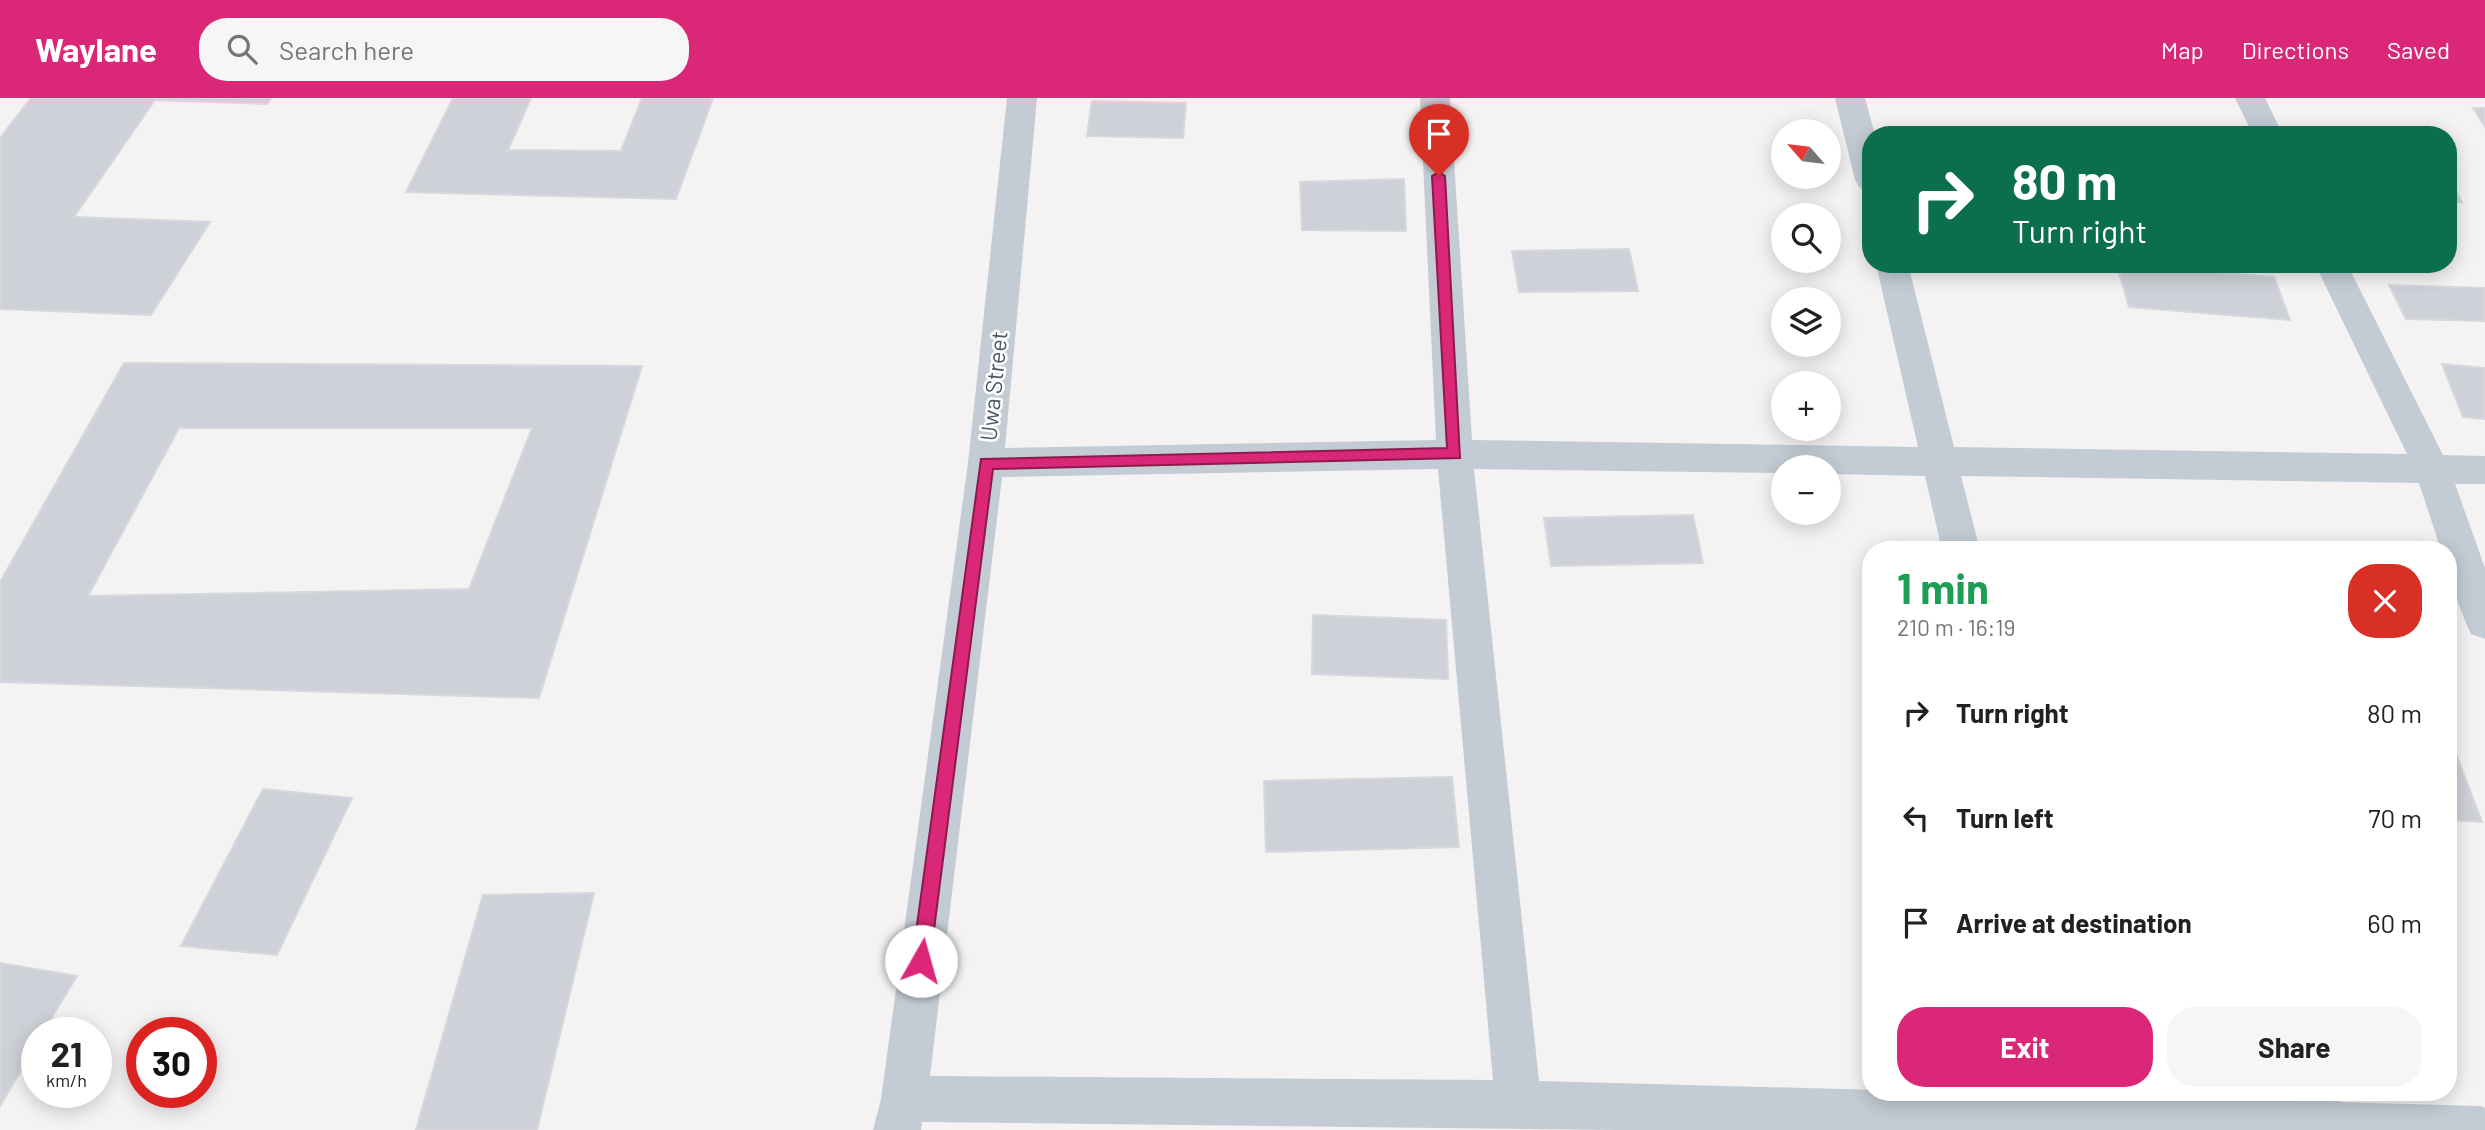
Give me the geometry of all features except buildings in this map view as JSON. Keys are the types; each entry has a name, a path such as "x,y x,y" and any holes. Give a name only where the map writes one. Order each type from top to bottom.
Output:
{"street":[{"name":"Uwa Street","path":"900,1114 986,463 1022,98"},
{"path":"1435,98 1455,454 1518,1104"},
{"path":"1850,98 1862,145"},
{"path":"2250,98 2264,126"},
{"path":"1894,273 1959,541"},
{"path":"2336,273 2432,469 2457,541"},
{"path":"986,463 1455,454 1941,459 2485,470"},
{"path":"2457,541 2485,622"},
{"path":"900,1114 1518,1104 1888,1122 2085,1106 2481,1130"}],"route":[{"path":"921,961 986,463 1455,454 1439,176"}]}
